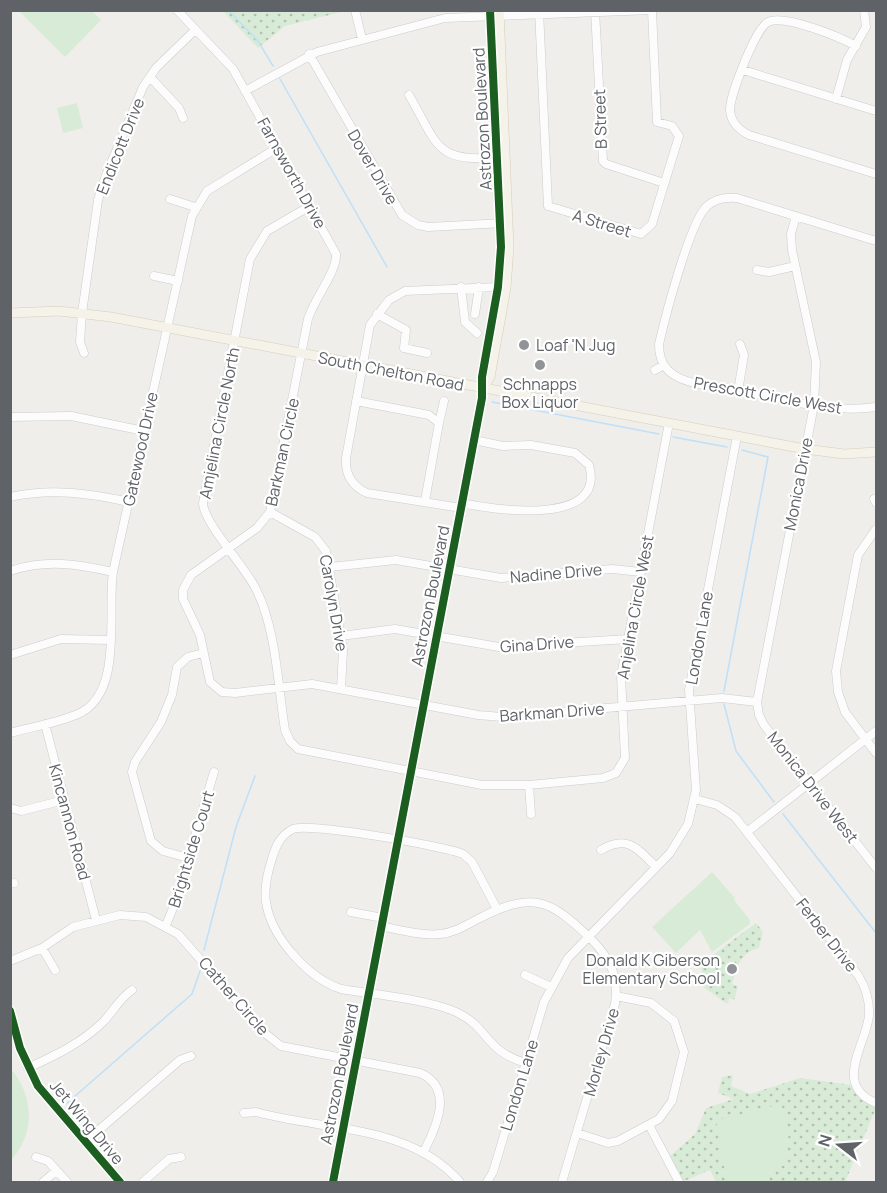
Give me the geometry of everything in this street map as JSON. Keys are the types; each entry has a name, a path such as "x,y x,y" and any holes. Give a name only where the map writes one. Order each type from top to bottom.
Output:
{"main road":[{"name":"Astrozon Boulevard","path":"495,12 488,86 501,157"},
{"name":"Astrozon Boulevard","path":"483,389 490,377 506,288 495,12"},
{"name":"Astrozon Boulevard","path":"333,1182 474,440 483,389 482,377 498,287 504,223"},
{"name":"South Chelton Road","path":"10,313 82,313 805,449 844,454 876,452"},
{"name":"Jet Wing Drive","path":"10,1011 28,1068 45,1096 120,1182"}],"street":[{"name":"Farnsworth Drive","path":"177,10 229,64 332,244 336,262 313,303 302,354"},
{"path":"355,10 362,39"},
{"path":"245,90 309,54 445,18 495,12 540,11 548,15 652,10"},
{"name":"A Street","path":"540,11 548,206 641,234 652,224 678,132 672,126 657,122 652,10"},
{"path":"836,99 848,60 866,27 864,10"},
{"name":"B Street","path":"595,12 603,164 664,183"},
{"path":"856,46 843,38 774,20 759,30 731,103 730,124 749,135 876,174"},
{"name":"Endicott Drive","path":"84,352 80,342 82,313 101,187 150,77 195,30"},
{"name":"Dover Drive","path":"309,54 402,215 418,225 428,227 504,223"},
{"path":"743,70 876,111"},
{"path":"150,77 179,108 183,118"},
{"path":"410,95 436,143 443,150 466,159 501,157"},
{"name":"Gatewood Drive","path":"10,733 78,714 96,700 107,679 110,600 114,572 195,207 216,183 277,148"},
{"path":"655,370 664,365 659,354 660,339 696,221 711,197 737,198 876,241"},
{"path":"170,199 195,207"},
{"name":"Amjelina Circle North","path":"279,688 264,606 250,578 203,508 254,248 267,231 310,206"},
{"name":"Monica Drive","path":"756,702 814,405 816,362 791,241 796,216"},
{"path":"757,270 769,272 795,266"},
{"path":"154,276 178,281"},
{"path":"461,287 465,322 477,333"},
{"path":"475,314 479,287"},
{"path":"474,440 503,446 531,445 575,453 589,465 590,482 581,500 570,505 505,511 367,493 352,482 347,471 346,458 370,325 389,300 405,291 498,287"},
{"path":"378,314 406,330 404,348 427,353"},
{"path":"738,391 744,355 740,344"},
{"name":"Barkman Circle","path":"279,688 235,693 222,692 210,682 198,628 185,605 183,590 191,575 257,528 270,512 302,354"},
{"name":"Prescott Circle West","path":"664,365 682,379 738,391 814,405 851,409 876,407"},
{"path":"356,401 429,415 439,423"},
{"path":"424,501 444,401"},
{"path":"10,417 71,416 144,431"},
{"name":"Anjelina Circle West","path":"279,688 287,736 298,749 473,784 529,785 603,778 616,773 625,758 620,683 669,423"},
{"name":"London Lane","path":"488,1182 551,987 568,958 657,867 684,833 695,799 697,769 689,701 690,683 737,436"},
{"path":"10,497 42,492 79,492 129,502"},
{"name":"Carolyn Drive","path":"270,512 315,537 324,546 330,567 344,663 341,689"},
{"path":"876,529 858,555 836,672 838,692 845,712 876,753"},
{"name":"Nadine Drive","path":"330,567 385,560 507,578 612,568 641,572"},
{"path":"10,571 30,566 63,563 114,572"},
{"name":"Gina Drive","path":"340,636 395,629 499,647 628,639"},
{"path":"10,655 61,639 110,640"},
{"path":"188,858 158,848 151,841 132,772 135,762 161,722 172,695 177,667 188,657 203,653"},
{"name":"Barkman Drive","path":"279,688 306,684 502,717 729,698 756,702"},
{"name":"Monica Drive West","path":"756,702 761,719 876,868"},
{"name":"Kincannon Road","path":"45,724 96,920"},
{"path":"747,832 876,731"},
{"name":"Brightside Court","path":"166,925 176,901 214,772"},
{"path":"529,785 531,814"},
{"name":"Ferber Drive","path":"695,799 711,803 730,812 858,975 868,998 867,1024 853,1075 861,1093 876,1103"},
{"path":"10,808 21,811 64,800"},
{"path":"497,909 472,862 464,854 398,840 301,827 285,834 277,844 266,881 265,895 269,915 292,952 324,981 341,989 444,1008 460,1014 473,1023 497,1050 526,1063"},
{"path":"602,850 612,844 630,844 657,867"},
{"name":"Morley Drive","path":"351,912 424,934 441,934 457,930 497,909 518,903 550,906 564,914 609,960 615,977 616,996 562,1182"},
{"name":"Cather Circle","path":"10,961 42,948 73,927 96,920 120,915 135,915 166,925 185,940 276,1043 294,1050 420,1073 432,1080 439,1090 440,1103 435,1129 423,1153"},
{"path":"42,948 55,970"},
{"path":"525,975 551,987"},
{"path":"28,1068 83,1040 105,1020 123,996 132,990"},
{"path":"577,1133 608,1143 618,1141 649,1125 669,1108 673,1082 684,1052 674,1022 651,1003 616,996"},
{"path":"867,1024 876,1026"},
{"path":"85,1142 180,1060 191,1056"},
{"path":"244,1113 256,1112 387,1138 423,1153 460,1182"},
{"path":"649,1125 679,1182"},
{"path":"36,1157 48,1161 67,1182"},
{"path":"143,1182 169,1159 181,1157"},
{"path":"43,1182 56,1171"}],"green space":[{"path":"19,11 92,11 101,20 65,57"},
{"path":"223,11 345,11 285,26 258,48"},
{"path":"77,103 83,128 63,133 57,108"},
{"path":"712,872 735,898 734,900 750,920 750,924 712,952 700,930 676,953 652,927"},
{"path":"756,923 763,932 759,948 747,953 740,962 732,984 738,987 734,1000 730,998 727,1004 702,986 702,963"},
{"path":"10,1068 24,1090 29,1114 25,1138 11,1160"},
{"path":"733,1075 731,1086 750,1094 800,1078 852,1085 859,1098 876,1108 845,1182 716,1182 710,1170 684,1181 670,1156 695,1134 706,1108 734,1099 718,1093 722,1077"},
{"path":"781,1104 787,1126 788,1148 780,1168 756,1182 727,1182 716,1126 720,1119"}],"waterway":[{"path":"228,10 258,41 273,66"},
{"path":"280,79 387,267"},
{"path":"492,402 659,434"},
{"path":"673,437 727,447"},
{"path":"724,691 768,457 742,450"},
{"path":"724,704 736,751 774,802"},
{"path":"204,950 236,827 255,776"},
{"path":"783,814 876,933"},
{"path":"66,1104 192,994 200,971"}],"cycle path":[{"path":"333,1182 482,398 482,377 498,287 501,247 490,10"},
{"path":"10,1011 20,1048 38,1086 120,1182"}],"place":[{"name":"Loaf 'N Jug","path":"524,345"},
{"name":"Schnapps Box Liquor","path":"540,365"},
{"name":"Donald K Giberson Elementary School","path":"732,969"}]}
